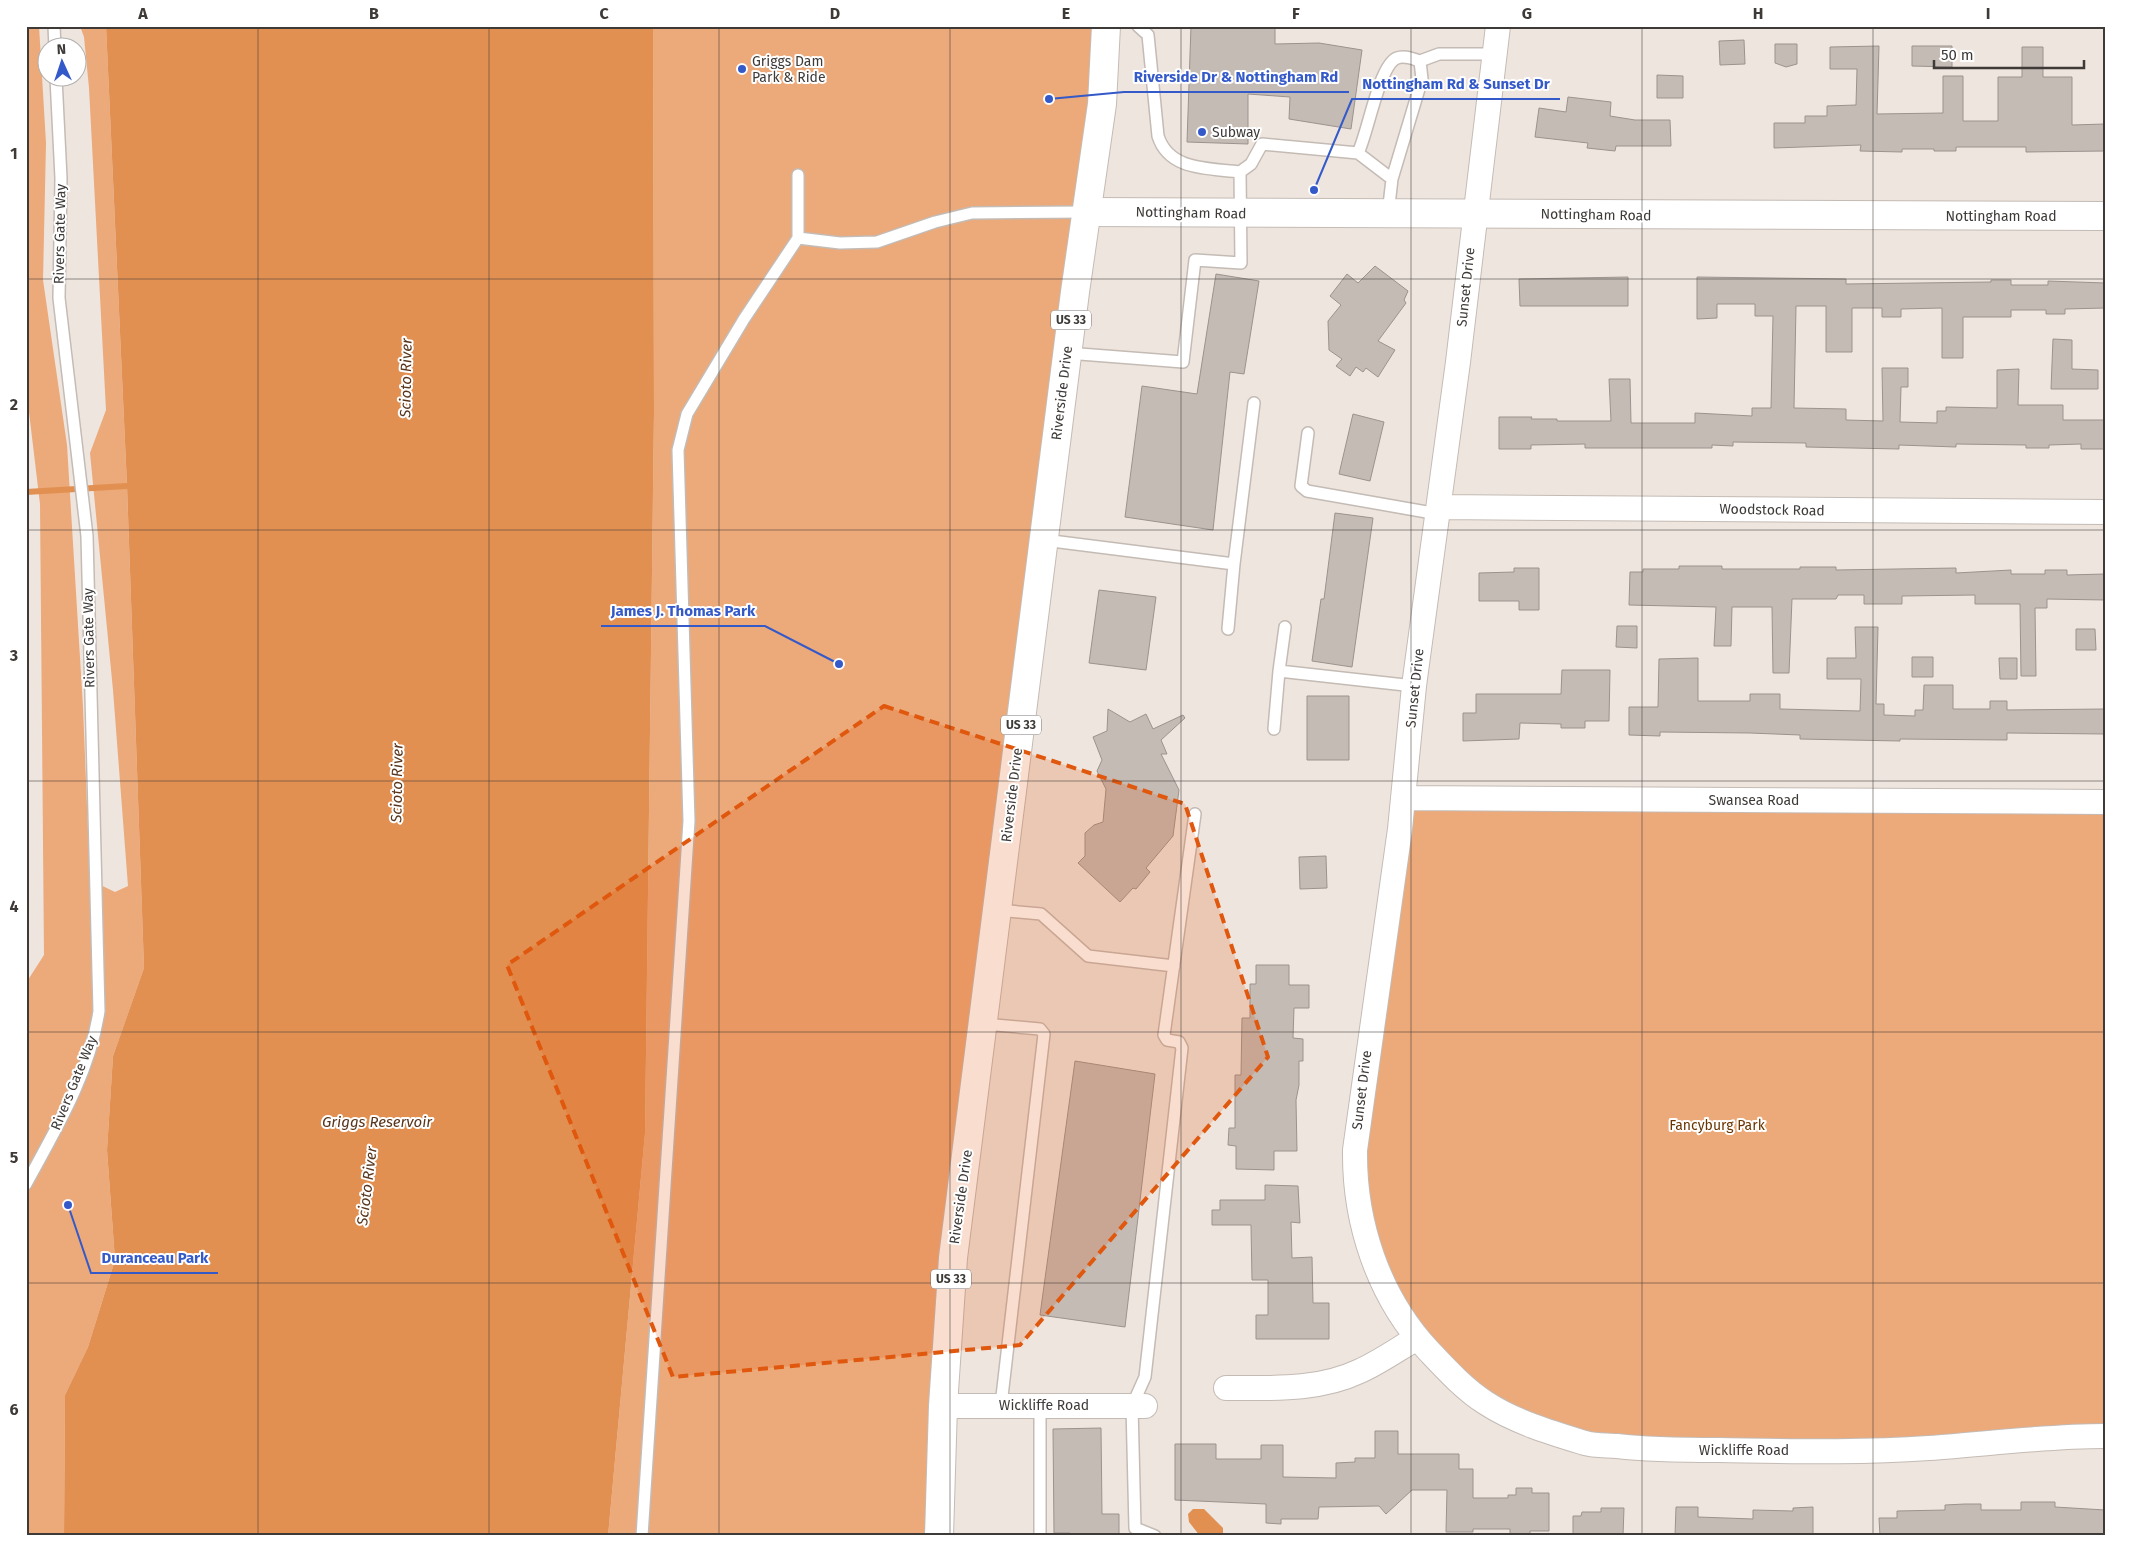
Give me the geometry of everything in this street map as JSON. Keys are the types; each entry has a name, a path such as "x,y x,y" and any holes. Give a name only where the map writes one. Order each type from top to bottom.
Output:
{"main road":[{"name":"Riverside Drive","path":"939,1536 943,1406 953,1258 984,1024 1067,353 1104,91 1106,26"},
{"name":"Nottingham Road","path":"1088,212 2105,216"}],"street":[{"name":"Sunset Drive","path":"1416,1338 1402,1319 1382,1283 1361,1213 1354,1176 1355,1150 1361,1091 1403,798 1414,686 1438,510 1498,26"},
{"name":"Woodstock Road","path":"1438,510 2105,512"},
{"name":"Swansea Road","path":"1403,798 2105,802"},
{"path":"1226,1388 1292,1387 1326,1383 1359,1372 1416,1338"},
{"name":"Wickliffe Road","path":"1416,1338 1448,1371 1486,1403 1532,1426 1588,1444 1645,1449 1830,1451 1927,1448 2028,1439 2105,1436"},
{"name":"Wickliffe Road","path":"943,1406 1138,1406"}],"lane":[{"path":"1138,26 1148,35 1158,136 1162,149 1177,161 1189,166 1240,172 1251,164 1262,144 1358,153 1392,179"},
{"path":"1358,153 1384,69 1397,58 1409,57 1420,61 1439,54 1495,54"},
{"path":"1388,214 1392,179 1422,79 1420,61"},
{"name":"Rivers Gate Way","path":"26,1184 65,1113 95,1036 99,1011 87,536 59,298 61,178 56,88"},
{"path":"1067,353 1183,362 1195,260 1241,263 1240,172"},
{"path":"642,1536 688,821 678,450 687,414 744,319 798,238 798,175"},
{"path":"798,238 840,243 877,242 935,222 972,213 1088,212"},
{"path":"1228,629 1254,403"},
{"path":"1308,433 1301,486 1307,491 1438,510"},
{"path":"1044,540 1234,564"},
{"path":"1274,729 1285,627"},
{"path":"1280,671 1414,686"},
{"path":"1155,1536 1134,1528 1138,1406 1145,1377 1182,1048 1179,1042 1167,1040 1164,1035 1195,814"},
{"path":"998,910 1041,914 1088,956 1174,966"},
{"path":"984,1024 1040,1029 1044,1034 1001,1405"},
{"path":"1040,1406 1040,1536"}],"highlighted area":[{"path":"884,706 1185,804 1268,1057 1020,1345 673,1377 507,965"}],"green space":[{"path":"26,26 39,26 38,88 43,88 46,143 43,280 67,445 83,707 90,880 115,892 128,886 113,690 90,453 106,410 88,78 88,38 84,38 80,26 106,26 127,486 144,968 113,1056 107,1150 115,1260 88,1347 65,1395 64,1536 26,1536 26,983 44,955 40,504 26,387"},
{"path":"653,26 1106,26 1013,787 939,1536 608,1536 645,1133 654,412"},
{"name":"Fancyburg Park","path":"1403,798 2105,802 2105,1436 1645,1449 1486,1403 1402,1319 1355,1176"}],"water":[{"name":"Griggs Reservoir","path":"106,26 653,26 654,412 645,1133 608,1536 64,1536 65,1395 88,1347 115,1260 107,1150 113,1056 144,968 127,486"},
{"path":"1193,1509 1204,1509 1223,1528 1223,1536 1200,1536 1189,1522 1188,1514"}],"building":[{"path":"1191,26 1275,26 1275,44 1319,43 1362,50 1351,129 1289,119 1290,97 1248,94 1248,144 1187,142"},
{"path":"1744,40 1745,64 1720,65 1719,41"},
{"path":"1775,44 1797,44 1797,64 1786,67 1775,63"},
{"path":"1879,46 1877,114 1943,113 1943,76 1963,76 1963,121 1998,121 1998,77 2022,77 2022,47 2043,47 2043,77 2072,77 2072,125 2105,124 2105,151 2026,152 2026,147 1956,147 1956,151 1902,149 1902,152 1860,151 1861,145 1774,148 1774,123 1805,123 1805,116 1827,116 1827,106 1856,105 1857,69 1830,69 1830,47"},
{"path":"1912,46 1952,46 1952,67 1912,66"},
{"path":"1657,75 1683,76 1683,98 1657,98"},
{"path":"1568,97 1611,102 1610,116 1635,120 1670,120 1671,146 1616,146 1615,151 1587,148 1588,143 1535,137 1539,108 1566,112"},
{"path":"1375,266 1408,291 1404,300 1406,303 1378,341 1395,350 1378,377 1366,368 1363,372 1356,367 1350,376 1336,366 1342,359 1329,350 1328,321 1341,305 1330,296 1347,274 1358,283"},
{"path":"1216,274 1259,281 1244,374 1230,372 1213,530 1125,517 1142,386 1197,394"},
{"path":"1628,277 1628,306 1520,306 1519,279"},
{"path":"1697,277 1846,279 1846,284 1991,282 1991,280 2011,280 2011,285 2048,285 2048,281 2105,283 2105,308 2065,309 2065,314 2046,314 2046,310 2011,310 2011,317 1963,317 1963,358 1942,358 1942,308 1901,309 1901,317 1882,317 1882,308 1852,308 1852,352 1826,352 1826,306 1796,306 1794,408 1846,409 1846,420 1883,421 1882,368 1908,368 1908,387 1901,387 1900,422 1937,423 1937,411 1946,411 1946,407 1997,408 1997,370 2019,369 2018,405 2063,405 2063,420 2105,420 2105,449 2081,449 2081,444 2049,445 2049,448 2026,448 2026,445 1956,444 1956,447 1899,445 1899,449 1806,447 1806,443 1733,442 1733,446 1712,445 1712,448 1585,448 1585,444 1531,445 1531,449 1499,449 1499,417 1532,417 1531,419 1557,419 1557,421 1611,421 1609,379 1630,379 1631,423 1695,423 1695,413 1752,416 1752,408 1771,408 1773,316 1755,316 1755,304 1717,304 1717,318 1697,319"},
{"path":"2053,339 2072,340 2072,369 2098,370 2098,389 2051,389"},
{"path":"1353,414 1384,422 1370,481 1339,474"},
{"path":"1335,513 1373,518 1352,667 1312,661 1321,599 1324,599"},
{"path":"1679,566 1722,566 1722,569 1836,567 1836,570 1956,568 1956,573 2011,570 2011,574 2045,574 2045,570 2067,570 2067,575 2105,574 2105,600 2047,599 2047,608 2035,608 2036,676 2021,676 2020,604 1975,604 1975,595 1902,596 1902,604 1864,604 1864,595 1838,595 1836,599 1792,599 1789,673 1773,673 1772,607 1732,607 1731,646 1714,646 1716,607 1629,605 1630,572 1643,572 1643,569 1679,569"},
{"path":"1514,568 1539,568 1539,610 1519,610 1519,601 1479,601 1479,573 1514,572"},
{"path":"1099,590 1156,597 1146,670 1089,663"},
{"path":"1617,626 1637,626 1637,648 1616,647"},
{"path":"1855,627 1878,627 1876,704 1884,704 1884,715 1915,716 1915,710 1923,710 1924,685 1953,685 1953,709 1990,709 1990,701 2007,701 2007,710 2105,709 2105,734 2007,733 2007,740 1900,739 1900,741 1800,739 1800,735 1750,733 1660,732 1660,736 1629,735 1629,707 1658,707 1659,659 1698,658 1698,701 1750,701 1750,694 1780,694 1780,709 1860,711 1861,679 1827,679 1827,658 1856,658"},
{"path":"2076,629 2095,629 2096,650 2076,650"},
{"path":"1912,657 1933,657 1933,677 1912,677"},
{"path":"1999,658 2017,658 2017,679 2000,679"},
{"path":"1562,670 1610,670 1609,721 1585,721 1585,728 1561,728 1561,724 1520,723 1519,739 1463,741 1463,713 1476,713 1476,694 1561,694"},
{"path":"1307,696 1349,696 1349,760 1307,760"},
{"path":"1108,709 1130,722 1146,714 1153,729 1183,715 1185,718 1161,740 1167,754 1161,754 1179,790 1173,836 1146,868 1150,872 1136,889 1133,888 1120,902 1078,863 1085,856 1085,833 1094,825 1103,822 1106,789 1097,771 1102,760 1093,737 1107,731"},
{"path":"1326,856 1327,888 1300,889 1299,857"},
{"path":"1256,965 1289,965 1289,985 1309,985 1309,1008 1294,1008 1293,1038 1303,1039 1303,1061 1299,1061 1299,1085 1296,1100 1297,1151 1274,1151 1274,1170 1236,1169 1236,1146 1228,1145 1229,1128 1235,1128 1235,1075 1241,1075 1242,1018 1250,1018 1250,984 1256,984"},
{"path":"1075,1061 1155,1074 1125,1327 1040,1315"},
{"path":"1265,1185 1298,1186 1300,1223 1291,1222 1292,1258 1312,1257 1313,1303 1329,1303 1329,1339 1256,1339 1256,1315 1268,1315 1268,1280 1252,1280 1251,1225 1212,1225 1212,1210 1220,1210 1220,1200 1265,1200"},
{"path":"1101,1428 1102,1514 1119,1514 1119,1536 1070,1536 1070,1533 1054,1533 1053,1429"},
{"path":"1375,1431 1398,1431 1398,1454 1459,1454 1459,1469 1473,1469 1473,1498 1508,1498 1508,1495 1516,1495 1516,1488 1532,1488 1532,1493 1549,1493 1549,1531 1530,1531 1530,1536 1510,1536 1510,1529 1473,1529 1473,1532 1446,1532 1447,1490 1412,1490 1386,1514 1379,1506 1319,1507 1318,1519 1281,1519 1281,1524 1266,1523 1266,1504 1175,1500 1175,1444 1216,1444 1216,1459 1261,1459 1261,1445 1283,1445 1283,1477 1336,1478 1336,1463 1355,1462 1355,1458 1375,1458"},
{"path":"2021,1502 2055,1502 2055,1507 2105,1510 2105,1536 1880,1536 1879,1518 1897,1518 1897,1511 1945,1510 1945,1505 1965,1504 1981,1504 1981,1510 2021,1510"},
{"path":"1676,1507 1698,1507 1698,1517 1753,1519 1753,1510 1793,1511 1793,1508 1813,1507 1813,1536 1675,1536"},
{"path":"1601,1508 1624,1508 1623,1536 1573,1536 1573,1516 1581,1516 1582,1512 1601,1512"}],"waterway":[{"path":"26,492 127,486"}],"place":[{"name":"Griggs Dam Park & Ride","path":"742,69"},
{"name":"Riverside Dr & Nottingham Rd","path":"1049,99"},
{"name":"Subway","path":"1202,132"},
{"name":"Nottingham Rd & Sunset Dr","path":"1314,190"},
{"name":"James J. Thomas Park","path":"839,664"},
{"name":"Duranceau Park","path":"68,1205"}],"water label":[{"name":"Scioto River","path":"406,378"},
{"name":"Scioto River","path":"397,783"},
{"name":"Scioto River","path":"367,1186"}]}
